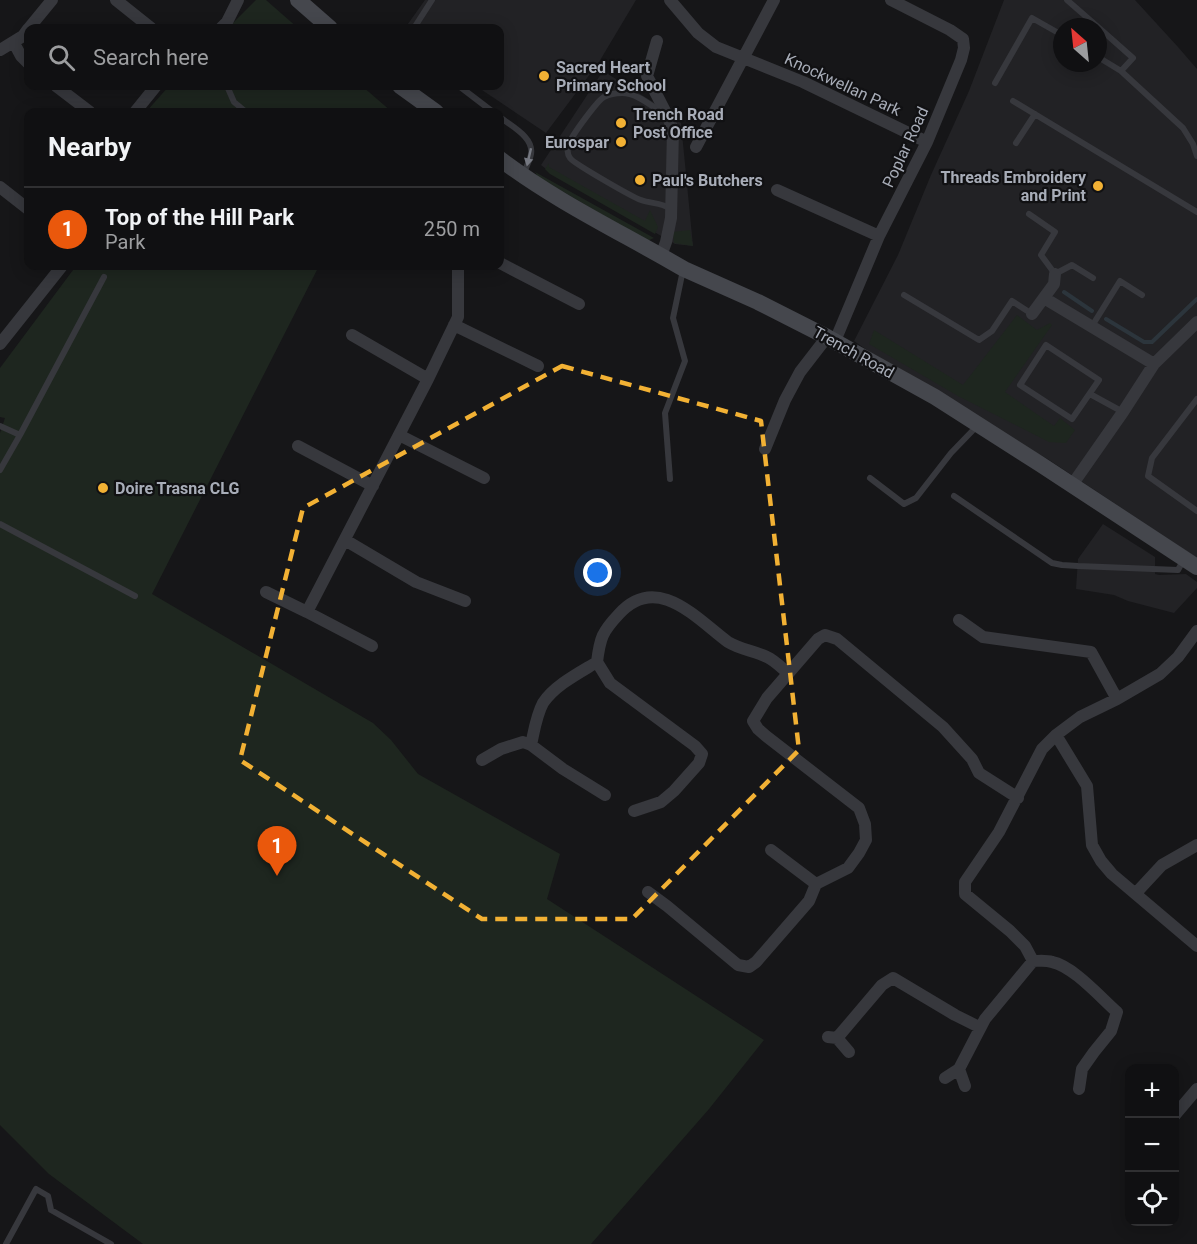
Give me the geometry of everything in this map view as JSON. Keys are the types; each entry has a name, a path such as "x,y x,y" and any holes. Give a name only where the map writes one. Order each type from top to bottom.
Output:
{"street":[{"path":"33,24 52,0"},
{"path":"116,0 146,24"},
{"path":"225,24 238,0"},
{"path":"298,0 325,24"},
{"name":"Knockwellan Park","path":"670,0 705,40 716,47 803,82 927,142"},
{"path":"696,147 774,0"},
{"name":"Poplar Road","path":"765,449 785,400 800,372 831,339 879,236 927,142 961,60 964,48 963,39 891,0"},
{"path":"0,50 24,35"},
{"path":"657,41 647,76 673,130 671,218 661,256"},
{"path":"14,43 24,59"},
{"path":"61,90 85,108"},
{"path":"138,108 153,90"},
{"path":"406,90 430,108"},
{"name":"Trench Road","path":"504,162 559,199 684,269 758,302 831,339 934,397 1190,563"},
{"path":"0,187 24,206"},
{"path":"777,190 879,236"},
{"path":"504,265 579,304"},
{"path":"0,344 59,270"},
{"path":"307,612 428,379 458,316 458,270"},
{"path":"1032,314 1054,284 1055,274"},
{"path":"1044,298 1154,364"},
{"path":"1072,485 1154,364 1197,322"},
{"path":"454,325 538,366"},
{"path":"352,335 428,379"},
{"path":"399,435 484,478"},
{"path":"298,446 373,486"},
{"path":"345,540 416,582 465,601"},
{"path":"266,592 372,646"},
{"path":"634,811 661,802 699,763 702,754 695,746 610,683 597,662 599,644 606,628 623,608 639,599 655,596 686,608 731,643 769,658 788,673"},
{"path":"959,620 983,636 1091,652 1117,699"},
{"path":"1032,961 1025,946 1010,931 965,894 965,882 999,832 1042,749 1080,717 1160,674 1178,657 1197,631"},
{"path":"648,892 738,965 749,967 756,962 809,901 816,884 848,868 866,840 865,824 859,808 766,736 753,721 788,673 825,634 837,639 943,727 972,759 979,773 1018,798"},
{"path":"531,745 543,703 557,688 597,662"},
{"path":"1056,735 1087,786 1092,845 1101,861 1112,874 1197,946"},
{"path":"482,760 501,749 523,742 531,745 563,770 605,795"},
{"path":"1136,893 1162,865 1197,845"},
{"path":"771,850 816,884"},
{"path":"945,1078 959,1070 984,1018 1032,961"},
{"path":"1032,961 1053,962 1069,970 1117,1012 1111,1031 1082,1069 1079,1089"},
{"path":"849,1052 832,1038 882,985 893,978 979,1027"},
{"path":"959,1070 965,1086"},
{"path":"1179,1110 1197,1089"}],"lane":[{"path":"417,24 432,0"},
{"path":"1068,0 1088,18"},
{"path":"994,83 1032,18 1053,30"},
{"path":"1107,35 1133,58 1121,71"},
{"path":"1107,62 1121,71 1183,128 1197,156"},
{"path":"229,90 234,102 241,108"},
{"path":"464,90 489,108"},
{"path":"668,117 633,94 614,94 602,98 573,135 568,146 568,154 580,166 639,199 665,205 670,209"},
{"path":"1013,101 1197,212"},
{"path":"1016,143 1035,114"},
{"path":"504,120 526,138 531,146 531,154 523,177"},
{"path":"1029,214 1055,232 1041,255 1055,274 1072,266 1093,278"},
{"path":"670,478 665,413 686,361 673,318 684,269"},
{"path":"0,470 104,277"},
{"path":"1092,326 1120,281 1142,295"},
{"path":"904,295 979,340 992,331 1012,301 1032,314"},
{"path":"1047,345 1099,380 1090,393 1072,419 1020,385 1047,345"},
{"path":"1090,393 1123,412"},
{"path":"1197,399 1152,458 1148,476 1197,511"},
{"path":"870,478 904,504 916,498 951,453 979,425"},
{"path":"0,426 20,435"},
{"path":"954,496 1052,563 1070,566 1178,570 1190,563"},
{"path":"0,524 135,596"},
{"path":"6,1244 36,1189 48,1196 51,1210 111,1244"}],"highlighted area":[{"path":"562,366 761,421 799,750 632,919 482,919 240,760 303,508"}],"shaded area":[{"path":"256,0 266,0 293,24 232,24"},
{"name":"Sacred Heart Primary School","path":"425,0 636,0 599,62 546,133 482,90 504,90 504,24 408,24"},
{"path":"1004,0 1135,0 1197,69 1197,558 1046,458 935,397 854,341 898,255 969,91"},
{"path":"603,71 666,110 681,123 693,246 675,244 541,165"},
{"path":"165,90 367,90 387,108 150,108"},
{"path":"549,163 549,167 645,221 650,210 658,227 655,234 550,174 545,169"},
{"path":"535,172 654,238 647,241 538,177"},
{"path":"690,230 693,246 674,243 673,232"},
{"path":"73,270 317,270 152,594 373,723 391,740 418,774 560,854 547,899 764,1040 709,1109 591,1244 143,1244 49,1174 0,1125 0,433 5,418 0,417 0,368"},
{"path":"1017,315 1037,330 1050,323 1052,325 1005,392 1054,426 1060,418 1075,430 1066,443 1049,442 958,396 869,344 874,330 963,385"},
{"path":"1103,524 1155,557 1155,574 1186,574 1197,582 1197,588 1174,613 1114,595 1076,589 1078,559"}],"waterway":[{"path":"1064,292 1092,311"},
{"path":"1106,319 1144,342 1152,342 1197,299"}],"place":[{"name":"Sacred Heart Primary School","path":"544,76"},
{"name":"Trench Road Post Office","path":"621,123"},
{"name":"Eurospar","path":"621,142"},
{"name":"Paul's Butchers","path":"640,180"},
{"name":"Threads Embroidery and Print","path":"1098,186"},
{"name":"Doire Trasna CLG","path":"103,488"},
{"name":"Top of the Hill Park","path":"277,876"}]}
